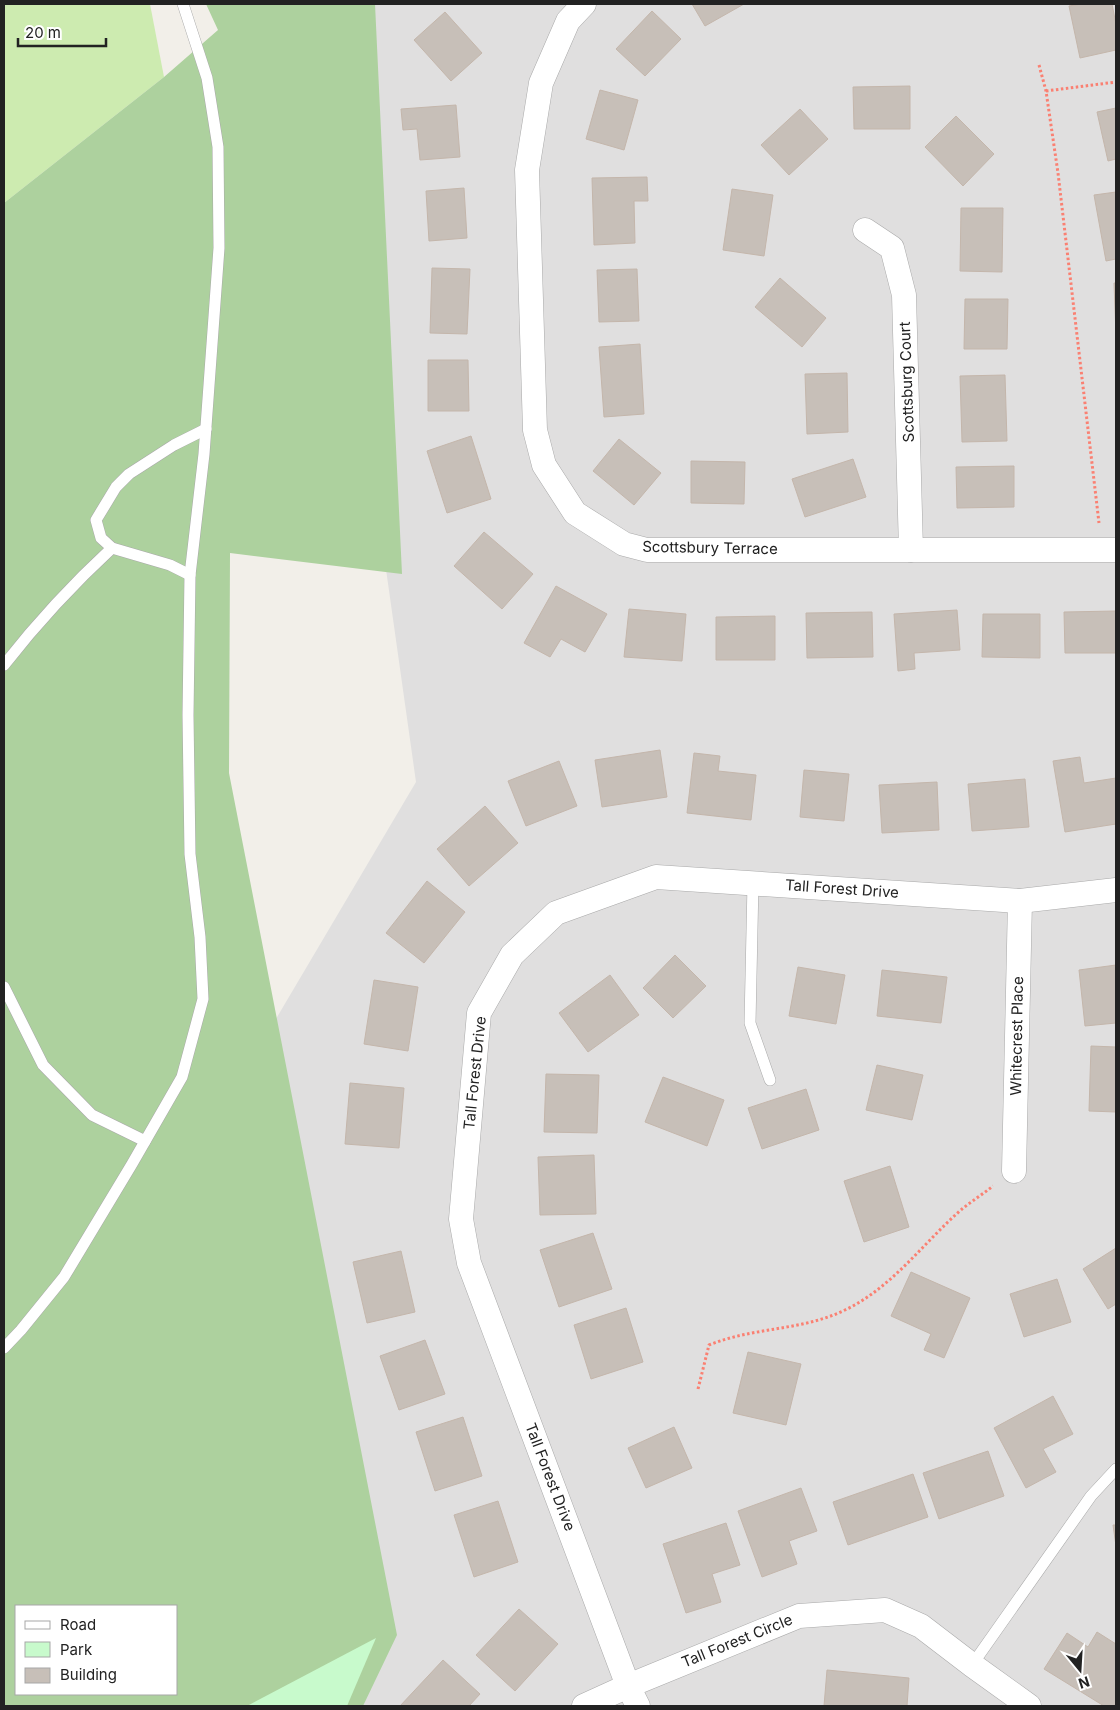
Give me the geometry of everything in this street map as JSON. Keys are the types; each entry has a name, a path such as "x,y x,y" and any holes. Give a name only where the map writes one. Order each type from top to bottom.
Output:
{"street":[{"name":"Scottsbury Terrace","path":"584,4 568,21 541,83 527,170 536,430 544,465 575,513 624,544 647,550 1109,550"},
{"name":"Scottsburg Court","path":"865,230 892,248 904,295 911,550"},
{"name":"Tall Forest Drive","path":"633,1696 469,1263 461,1219 479,1012 512,955 556,913 656,877 1020,901 1116,890"},
{"name":"Whitecrest Place","path":"1014,1171 1020,901"},
{"name":"Tall Forest Circle","path":"584,1706 633,1696 799,1616 885,1610 921,1626 1029,1706"}],"lane":[{"path":"4,1348 64,1277 182,1077 203,999 200,937 190,854 188,716 190,575 206,429 219,248 218,147 207,78 183,4"},
{"path":"190,575 170,565 112,548 102,538 96,520 116,487 129,474 174,445 206,429"},
{"path":"4,665 34,628 91,567 112,548"},
{"path":"753,883 750,1023 770,1080"},
{"path":"4,987 43,1065 92,1115 145,1141"},
{"path":"972,1665 1091,1496 1116,1469"}],"path":[{"path":"1039,65 1046,91 1058,173 1109,550"},
{"path":"1046,91 1116,82"},
{"path":"698,1389 709,1345 727,1338 749,1333 814,1322 851,1307 871,1295 897,1274 962,1209 1014,1171"}],"shaded area":[{"path":"346,4 1116,4 1116,1706 347,1706 231,1095 416,782 338,229"}],"green space":[{"path":"4,4 150,4 164,77 4,203"},
{"path":"206,4 375,4 402,574 230,553 229,773 397,1635 363,1706 4,1706 4,203 164,77 218,30"},
{"path":"376,1638 347,1706 247,1706"}],"building":[{"path":"692,4 744,4 705,26"},
{"path":"1112,4 1116,24 1116,50 1080,58 1069,6"},
{"path":"652,11 681,39 645,76 616,49"},
{"path":"445,12 482,53 451,81 414,40"},
{"path":"910,86 910,129 854,129 853,87"},
{"path":"600,90 638,100 624,150 586,139"},
{"path":"456,105 460,157 420,160 417,129 403,130 401,109"},
{"path":"1116,108 1116,159 1108,161 1097,112"},
{"path":"800,109 828,139 789,175 761,145"},
{"path":"956,116 994,154 963,186 925,147"},
{"path":"647,177 648,201 634,201 635,243 594,245 592,178"},
{"path":"464,188 467,238 429,241 426,191"},
{"path":"732,189 773,195 764,256 723,250"},
{"path":"1116,192 1116,259 1106,261 1094,195"},
{"path":"961,208 1003,208 1002,272 960,271"},
{"path":"432,268 470,269 467,334 430,333"},
{"path":"637,269 639,321 599,322 597,270"},
{"path":"780,278 826,318 802,347 755,307"},
{"path":"1114,283 1116,283 1116,335"},
{"path":"965,299 1008,299 1007,349 964,349"},
{"path":"640,344 644,414 604,417 599,347"},
{"path":"428,360 468,360 469,411 428,411"},
{"path":"847,373 848,432 807,434 805,374"},
{"path":"1005,375 1007,441 962,442 960,376"},
{"path":"471,436 491,499 447,513 427,451"},
{"path":"619,439 661,473 634,505 593,471"},
{"path":"853,459 866,497 805,517 792,479"},
{"path":"691,461 745,462 744,504 691,503"},
{"path":"1014,466 1014,507 957,508 956,467"},
{"path":"484,532 533,574 502,609 454,566"},
{"path":"556,586 607,614 585,652 561,639 550,657 524,643"},
{"path":"629,609 686,614 682,661 624,657"},
{"path":"957,610 960,650 914,653 915,669 898,671 894,614"},
{"path":"1116,611 1116,653 1065,653 1064,612"},
{"path":"872,612 873,657 807,658 806,613"},
{"path":"983,614 1040,614 1040,658 982,657"},
{"path":"775,616 775,660 716,660 716,617"},
{"path":"660,750 667,797 602,807 595,760"},
{"path":"694,753 720,756 718,771 756,775 751,820 687,813"},
{"path":"1080,757 1084,783 1116,778 1116,824 1065,832 1053,761"},
{"path":"559,761 577,806 526,826 508,781"},
{"path":"804,770 849,774 844,821 800,817"},
{"path":"1025,779 1029,827 972,831 968,784"},
{"path":"937,782 939,830 882,833 879,785"},
{"path":"485,806 518,843 469,886 437,849"},
{"path":"427,881 465,912 424,963 386,933"},
{"path":"675,955 706,986 673,1018 643,988"},
{"path":"1116,965 1116,1023 1085,1026 1079,970"},
{"path":"798,967 845,975 836,1024 789,1016"},
{"path":"882,970 947,977 941,1023 877,1016"},
{"path":"610,975 639,1015 588,1052 559,1013"},
{"path":"374,980 418,987 408,1051 364,1044"},
{"path":"1091,1046 1116,1047 1116,1112 1089,1111"},
{"path":"877,1065 923,1075 912,1120 866,1110"},
{"path":"546,1074 599,1075 597,1133 544,1132"},
{"path":"663,1077 724,1100 707,1146 645,1122"},
{"path":"350,1083 404,1088 399,1148 345,1144"},
{"path":"806,1089 819,1130 762,1149 748,1108"},
{"path":"594,1155 596,1214 540,1215 538,1157"},
{"path":"890,1166 909,1227 864,1242 844,1181"},
{"path":"593,1233 612,1289 559,1307 540,1250"},
{"path":"1116,1248 1116,1304 1108,1309 1083,1269"},
{"path":"401,1251 415,1312 367,1323 353,1262"},
{"path":"911,1272 970,1298 944,1358 924,1350 931,1334 891,1316"},
{"path":"1057,1279 1071,1322 1024,1337 1010,1294"},
{"path":"626,1308 643,1362 591,1379 574,1325"},
{"path":"425,1340 445,1394 399,1410 380,1356"},
{"path":"748,1352 801,1364 786,1425 733,1413"},
{"path":"1053,1396 1073,1434 1043,1449 1056,1472 1026,1488 994,1428"},
{"path":"463,1417 482,1476 435,1491 416,1432"},
{"path":"674,1427 692,1468 646,1488 628,1448"},
{"path":"988,1451 1004,1496 939,1519 923,1473"},
{"path":"913,1474 928,1517 848,1545 833,1502"},
{"path":"801,1488 817,1531 789,1541 797,1564 762,1577 738,1511"},
{"path":"498,1501 518,1562 474,1577 454,1515"},
{"path":"726,1523 740,1565 712,1574 721,1602 686,1613 663,1544"},
{"path":"1113,1525 1116,1525 1116,1546"},
{"path":"519,1609 558,1644 515,1691 476,1655"},
{"path":"1097,1632 1116,1644 1116,1703 1114,1706 1104,1706 1044,1669 1067,1633 1088,1647"},
{"path":"443,1660 480,1694 469,1706 400,1706"},
{"path":"827,1670 909,1678 907,1706 824,1706"}]}
